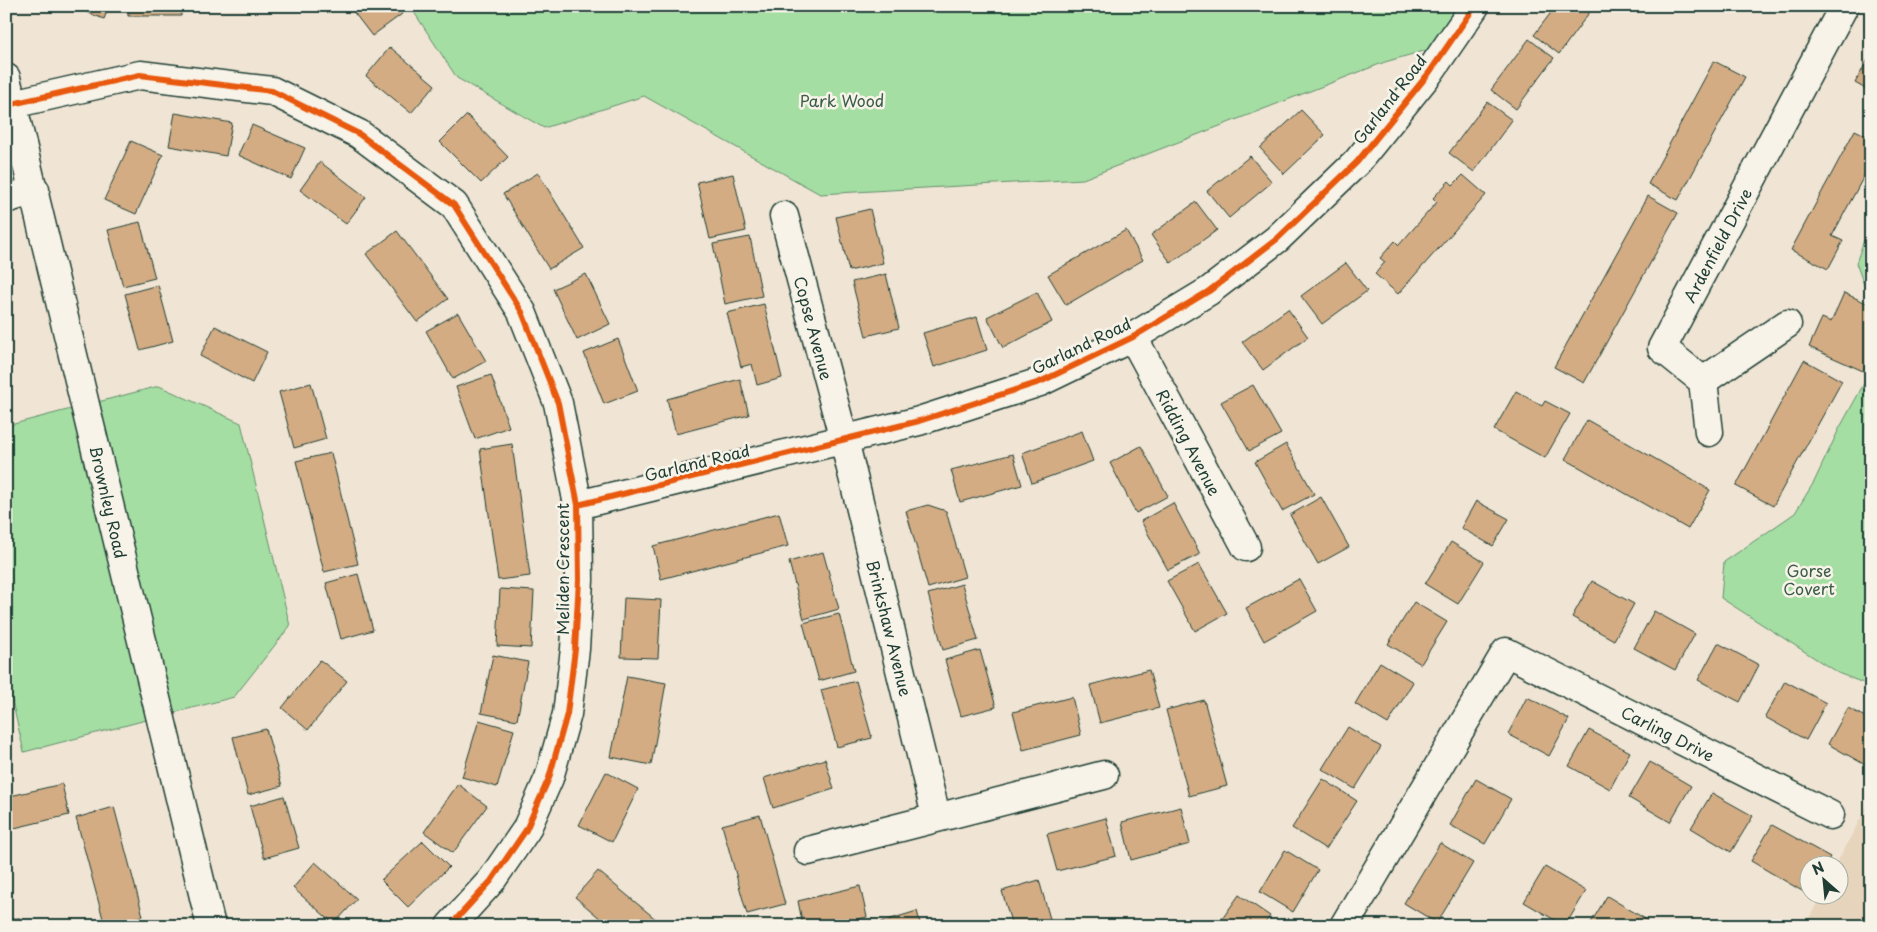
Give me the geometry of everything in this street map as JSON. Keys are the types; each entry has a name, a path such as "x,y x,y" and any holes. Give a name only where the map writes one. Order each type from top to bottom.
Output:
{"street":[{"name":"Garland Road","path":"578,505 919,421 1040,382 1133,337 1209,291 1277,239 1356,162 1429,73 1475,6"},
{"name":"Ardenfield Drive","path":"1703,380 1662,348 1844,6"},
{"name":"Meliden Crescent","path":"9,91 140,75 272,91 359,134 454,206 522,312 558,402 578,505 579,580 576,649 567,714 549,778 526,830 491,881 450,926"},
{"name":"Brownley Road","path":"9,91 35,190 211,926"},
{"path":"6,199 35,190"},
{"name":"Copse Avenue","path":"784,216 844,440"},
{"path":"1709,432 1703,380 1788,324"},
{"name":"Ridding Avenue","path":"1133,337 1246,547"},
{"name":"Brinkshaw Avenue","path":"844,440 936,816"},
{"name":"Carling Drive","path":"1344,926 1506,652 1830,815"},
{"path":"808,851 936,816 1104,774"}],"shaded area":[{"path":"1871,799 1871,926 1805,926 1816,904 1850,904 1850,854 1841,854"}],"green space":[{"name":"Park Wood","path":"410,6 1465,6 1437,47 1385,62 1083,179 820,194 644,96 544,128 457,78"},
{"path":"1871,220 1871,304 1856,263"},
{"name":"Gorse Covert","path":"1871,371 1871,686 1838,673 1721,598 1724,562 1795,513 1814,482 1839,429"},
{"path":"159,386 241,423 290,626 234,697 24,752 6,675 6,426"}],"building":[{"path":"70,6 109,6 104,19"},
{"path":"128,6 181,6 181,16 128,16"},
{"path":"349,6 396,6 402,14 372,36"},
{"path":"1556,6 1594,6 1559,54 1534,35"},
{"path":"1529,39 1554,58 1516,109 1491,90"},
{"path":"390,47 435,85 411,113 366,76"},
{"path":"1871,54 1871,92 1855,83"},
{"path":"1714,61 1745,77 1678,200 1648,184"},
{"path":"1487,102 1512,120 1474,172 1449,153"},
{"path":"1301,110 1325,135 1284,174 1260,148"},
{"path":"175,113 232,123 226,156 169,146"},
{"path":"467,115 508,157 481,183 440,142"},
{"path":"252,125 305,148 291,179 238,155"},
{"path":"1855,130 1871,138 1871,163 1832,236 1843,241 1828,269 1791,250"},
{"path":"131,141 163,155 136,214 104,200"},
{"path":"1250,156 1272,182 1229,218 1207,191"},
{"path":"320,162 366,197 346,224 300,190"},
{"path":"538,173 584,248 549,269 503,194"},
{"path":"733,174 746,231 710,239 697,182"},
{"path":"1463,175 1486,195 1398,294 1375,274 1385,262 1380,258 1395,241 1399,245 1437,202 1433,198 1449,181 1453,185"},
{"path":"1648,196 1678,213 1584,383 1554,367"},
{"path":"1196,202 1217,230 1171,263 1151,235"},
{"path":"870,209 883,263 849,271 836,217"},
{"path":"140,222 155,278 123,286 108,230"},
{"path":"1126,230 1143,260 1066,305 1048,275"},
{"path":"397,231 448,299 417,322 366,254"},
{"path":"750,237 762,296 725,304 713,244"},
{"path":"1346,263 1367,291 1322,324 1301,296"},
{"path":"586,274 610,324 577,340 553,289"},
{"path":"886,274 899,328 866,336 852,282"},
{"path":"158,285 173,341 140,350 125,294"},
{"path":"1037,292 1052,322 1003,348 987,317"},
{"path":"1844,293 1871,305 1871,354 1863,371 1809,347 1822,318 1831,322"},
{"path":"764,304 782,378 757,385 752,364 741,367 727,313"},
{"path":"1288,309 1308,337 1263,370 1242,342"},
{"path":"458,313 486,361 453,379 426,331"},
{"path":"977,317 987,350 934,367 923,333"},
{"path":"215,326 267,352 252,383 200,356"},
{"path":"618,339 638,391 604,404 584,353"},
{"path":"1804,360 1842,381 1773,506 1736,486"},
{"path":"491,375 509,427 475,439 456,387"},
{"path":"740,379 749,415 676,434 667,399"},
{"path":"311,383 326,439 294,448 279,392"},
{"path":"1253,385 1281,434 1249,451 1221,402"},
{"path":"1516,391 1542,406 1545,401 1570,414 1545,458 1494,430"},
{"path":"1587,420 1710,490 1688,529 1565,459"},
{"path":"1082,431 1093,461 1032,483 1022,453"},
{"path":"512,444 530,576 498,580 480,449"},
{"path":"1286,444 1314,494 1282,511 1255,462"},
{"path":"1141,446 1168,496 1136,513 1110,463"},
{"path":"331,453 358,564 324,572 296,461"},
{"path":"1013,454 1022,485 960,502 951,470"},
{"path":"1321,497 1349,547 1318,564 1290,515"},
{"path":"1476,501 1509,519 1493,546 1461,528"},
{"path":"1173,503 1200,554 1168,570 1141,521"},
{"path":"928,505 946,511 965,577 928,588 906,511"},
{"path":"779,513 788,546 661,579 653,546"},
{"path":"1451,542 1484,562 1458,604 1425,584"},
{"path":"823,552 839,609 804,619 789,562"},
{"path":"1199,564 1227,613 1195,631 1167,581"},
{"path":"358,574 373,630 341,639 326,583"},
{"path":"1299,579 1317,611 1264,641 1246,608"},
{"path":"1592,581 1634,604 1614,640 1572,617"},
{"path":"962,584 978,640 943,650 928,594"},
{"path":"500,589 534,591 531,648 497,646"},
{"path":"624,598 661,600 658,658 621,657"},
{"path":"1414,602 1447,622 1421,664 1388,644"},
{"path":"1654,611 1695,634 1675,670 1634,648"},
{"path":"839,614 854,671 819,681 803,623"},
{"path":"1718,643 1759,665 1740,702 1698,680"},
{"path":"980,650 996,707 961,716 945,660"},
{"path":"493,655 528,662 517,720 481,713"},
{"path":"320,660 347,681 308,730 282,708"},
{"path":"1380,662 1413,682 1388,724 1355,704"},
{"path":"1149,670 1159,708 1100,723 1090,685"},
{"path":"627,676 666,683 651,765 611,757"},
{"path":"856,681 872,738 837,747 821,690"},
{"path":"1785,681 1826,703 1806,740 1765,717"},
{"path":"1072,697 1081,735 1023,750 1013,712"},
{"path":"1527,697 1569,719 1549,756 1508,734"},
{"path":"1204,700 1227,786 1189,796 1166,710"},
{"path":"1848,708 1871,720 1869,767 1828,744"},
{"path":"479,720 514,730 497,787 462,777"},
{"path":"1348,727 1381,747 1355,789 1322,769"},
{"path":"266,729 282,786 248,795 233,737"},
{"path":"1589,730 1630,752 1610,789 1569,766"},
{"path":"825,759 834,789 773,808 764,778"},
{"path":"1650,762 1691,786 1670,822 1629,798"},
{"path":"606,772 638,789 612,842 579,825"},
{"path":"1323,779 1357,801 1326,849 1292,828"},
{"path":"1476,779 1511,799 1485,844 1450,825"},
{"path":"62,784 69,815 6,830 6,797"},
{"path":"458,784 487,806 453,853 424,832"},
{"path":"1712,793 1753,816 1731,852 1691,828"},
{"path":"284,796 299,848 264,858 250,806"},
{"path":"114,807 143,916 105,926 76,818"},
{"path":"1181,807 1190,844 1131,860 1122,822"},
{"path":"760,815 785,904 747,914 722,825"},
{"path":"1106,818 1116,856 1057,871 1047,834"},
{"path":"1772,825 1825,854 1800,854 1800,890 1751,861"},
{"path":"423,841 449,867 408,907 381,880"},
{"path":"1440,843 1473,863 1437,923 1404,903"},
{"path":"1285,850 1318,870 1293,912 1260,892"},
{"path":"315,862 357,899 334,924 293,888"},
{"path":"1545,867 1586,891 1565,926 1524,902"},
{"path":"598,871 664,926 609,926 575,897"},
{"path":"1039,880 1052,926 1012,926 1002,891"},
{"path":"860,886 867,917 828,926 803,926 798,901"},
{"path":"1239,895 1270,916 1263,926 1232,926 1222,919"},
{"path":"1607,896 1647,920 1644,926 1589,926"},
{"path":"917,911 921,926 882,926 881,922"},
{"path":"20,918 21,926 6,926 6,919"}],"cycle path":[{"path":"578,505 919,421 1040,382 1133,337 1209,291 1277,239 1357,162 1429,73 1475,6"},
{"path":"12,104 140,75 272,91 359,134 454,205 522,312 558,403 578,505 579,580 575,649 567,714 549,778 526,830 491,881 450,926"}]}
